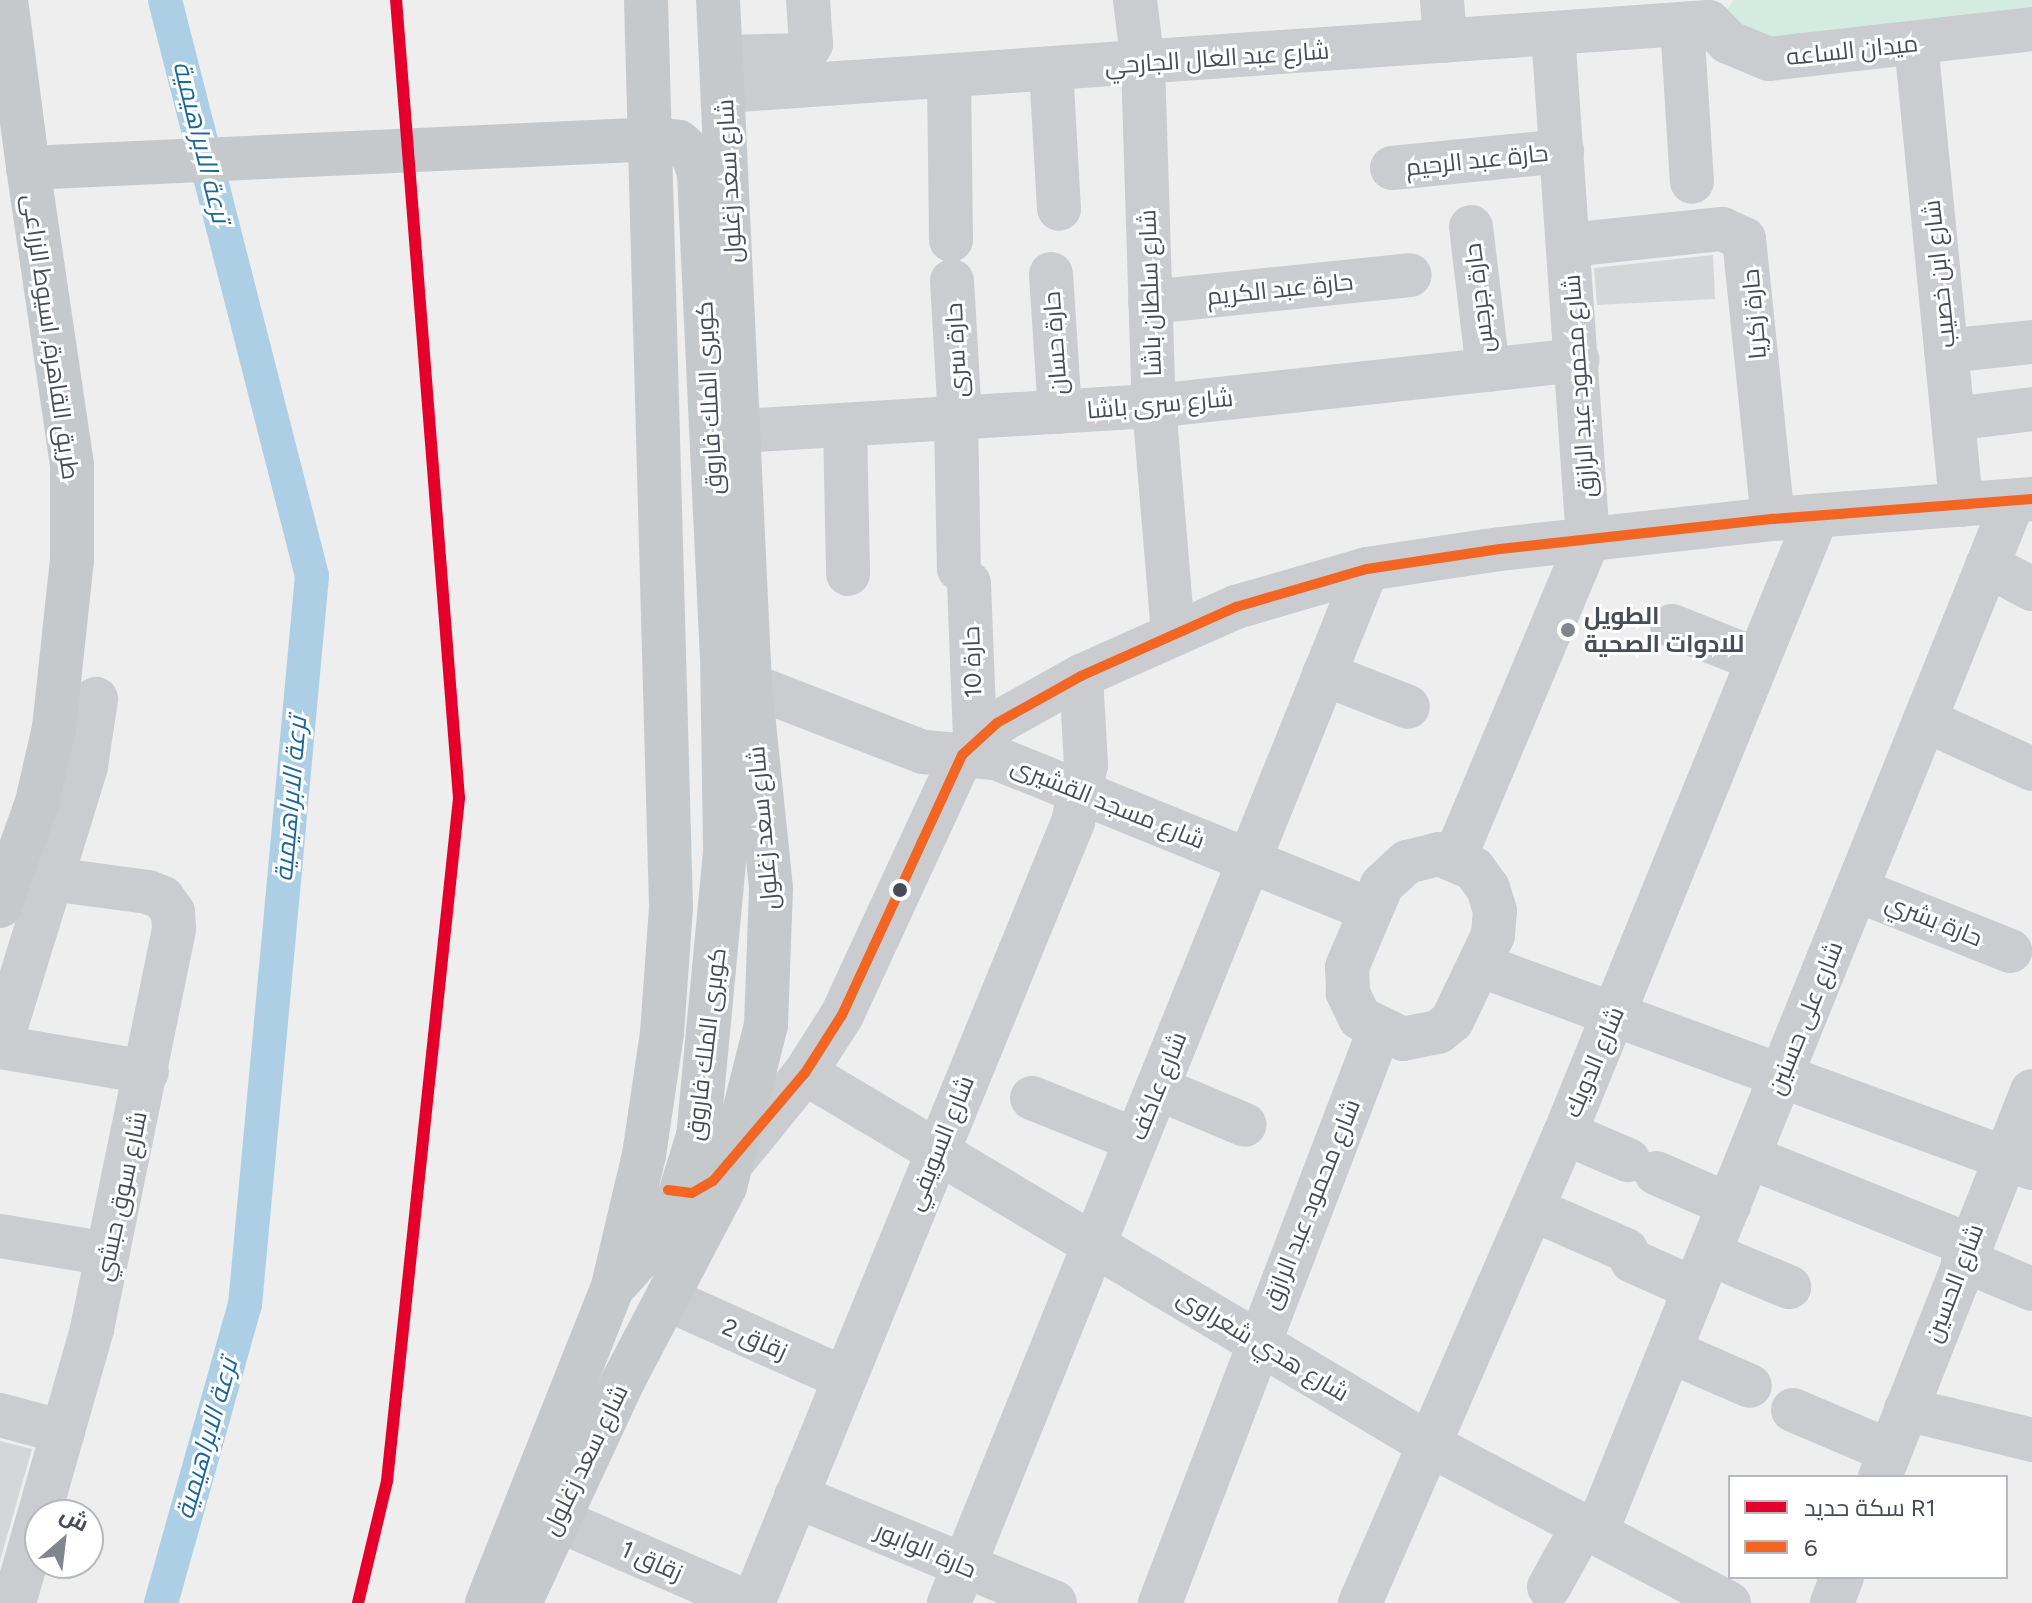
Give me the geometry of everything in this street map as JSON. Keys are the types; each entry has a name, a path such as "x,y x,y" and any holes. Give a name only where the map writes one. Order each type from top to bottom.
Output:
{"main road":[{"name":"طريق القاهرة, اسيوط الزراعى","path":"0,906 37,802 66,653 72,465 6,0"},
{"name":"شارع سعد زغلول","path":"487,1603 613,1286 644,1155 662,1033 671,907 646,0"},
{"name":"شارع سعد زغلول","path":"520,1603 556,1519 713,1214 735,1159 756,1079 771,977 771,888 750,685 741,431 718,0"},
{"name":"كوبرى الملك فاروق","path":"28,168 656,139 679,142 693,155 699,173 722,654 725,852 698,1136 680,1194 659,1236 613,1286"},
{"path":"644,1155 660,1185 680,1194 703,1188 735,1159"}],"street":[{"path":"724,74 804,55 811,44 808,0"},
{"name":"شارع سلطان باشا","path":"1135,0 1143,64 1154,406 1173,633"},
{"path":"1692,182 1704,15"},
{"name":"شارع عبد العال الجارحي","path":"724,74 949,76 1051,70 1143,64 1443,20 1553,33 1704,15"},
{"name":"ميدان الساعه","path":"1704,15 1728,42 1769,59 2032,29"},
{"name":"شارع محمود عبد الرازق","path":"1455,857 1588,540 1578,360 1553,33"},
{"name":"شارع ابن خصيب","path":"1916,43 1961,505"},
{"path":"1051,70 1059,209"},
{"name":"حارة سرى","path":"949,76 951,260 964,576"},
{"name":"حارة عبد الرحيم","path":"1392,168 1562,151"},
{"name":"حارة جرجس","path":"1471,227 1488,370"},
{"name":"حارة زكريا","path":"1569,245 1722,229 1744,239 1773,519"},
{"name":"حارة حسان","path":"1051,274 1060,412"},
{"name":"حارة عبد الكريم","path":"1150,302 1410,275"},
{"path":"1946,351 2032,342"},
{"name":"شارع سرى باشا","path":"741,431 1154,406 1578,360"},
{"path":"1953,419 2032,409"},
{"path":"845,426 848,574"},
{"path":"735,1159 805,1073 842,1015 968,748 997,723 1081,676 1173,633 1299,586 1367,569 1773,519 2023,500"},
{"name":"شارع على حسنين","path":"1549,1587 1589,1530 1670,1351 1987,565 2023,500"},
{"name":"شارع الدويك","path":"1364,1601 1565,1133 1817,516"},
{"path":"1987,565 2032,589"},
{"name":"شارع عاكف","path":"957,1584 1367,569"},
{"name":"حارة 10","path":"964,576 968,748"},
{"path":"1672,626 1758,660"},
{"path":"1324,674 1408,707"},
{"name":"شارع السويفي","path":"751,1603 1084,792 1081,676"},
{"name":"شارع مسجد القشيرى","path":"750,685 923,752 968,748 996,758 1370,910"},
{"path":"96,699 86,766 0,1046 147,1072"},
{"path":"1925,720 2032,769"},
{"path":"1439,854 1455,857 1474,869 1488,888 1495,911 1482,966 1463,1006 1438,1032 1403,1039 1379,1031 1360,1018 1346,980 1350,955 1382,885 1407,862 1439,854"},
{"name":"شارع سوق حبشي","path":"11,1590 16,1539 63,1432 108,1254 147,1072 173,912 163,898 148,892 50,879"},
{"name":"حارة بشري","path":"1857,890 2010,951"},
{"path":"1482,966 2017,1163"},
{"name":"شارع محمود عبد الرازق","path":"1160,1603 1257,1340 1379,1031"},
{"name":"شارع هدي شعراوى","path":"805,1073 1432,1446 1589,1530 1730,1594"},
{"path":"1157,1088 1245,1125"},
{"name":"شارع الحسين","path":"1885,1464 1966,1252 2017,1163 2032,1091"},
{"path":"1032,1098 1136,1140"},
{"path":"1565,1133 1729,1205"},
{"path":"1749,1157 1966,1252 2032,1289"},
{"path":"1532,1209 1629,1255 1789,1287"},
{"path":"0,1236 108,1254"},
{"name":"زقاق 2","path":"667,1299 844,1378"},
{"path":"1670,1351 1750,1386"},
{"path":"1906,1409 2032,1440"},
{"path":"1793,1410 1885,1464"},
{"path":"0,1415 63,1432"},
{"name":"حارة الوابور","path":"796,1496 957,1584 1055,1603"},
{"name":"زقاق 1","path":"556,1519 751,1603"}],"green space":[{"path":"1734,0 2032,0 2032,19 1771,49 1719,20"}],"building":[{"path":"1713,255 1715,299 1597,305 1594,268"},
{"path":"0,1441 32,1449 0,1561"}],"waterway":[{"name":"ترعة الابراهيمية","path":"161,1603 245,1305 312,576 165,0"}],"rail line":[{"name":"R1","path":"358,1603 387,1481 459,798 396,0"}],"transit line":[{"name":"6","path":"668,1190 692,1193 713,1181 805,1073 842,1015 962,755 997,723 1081,676 1236,607 1367,569 1500,549 1773,519 2032,499"}],"place":[{"name":"الطويل للادوات الصحية","path":"1568,630"}]}
